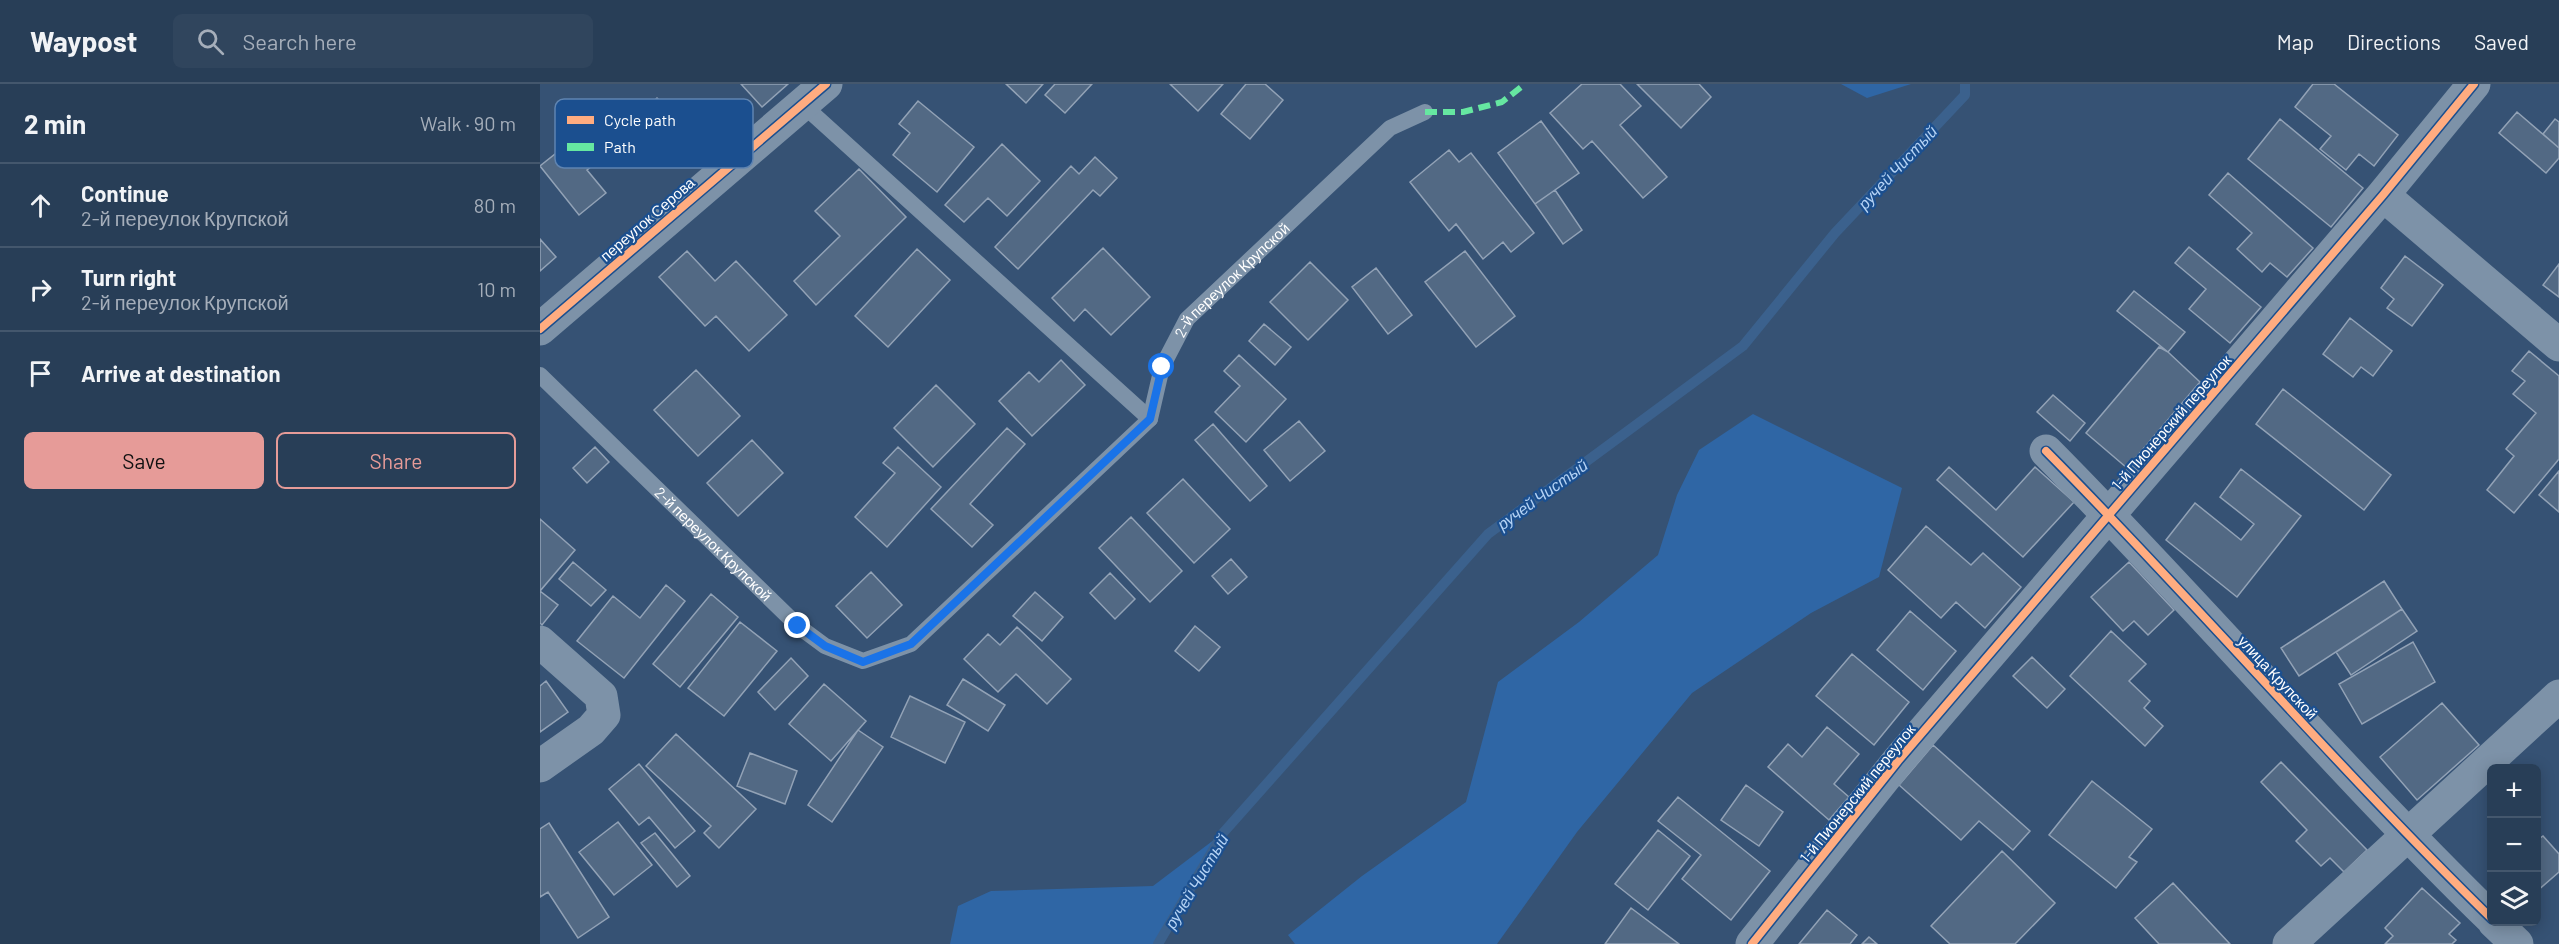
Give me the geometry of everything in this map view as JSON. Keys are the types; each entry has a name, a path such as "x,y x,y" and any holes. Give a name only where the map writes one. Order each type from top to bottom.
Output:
{"street":[{"name":"1-й Пионерский переулок","path":"1752,944 1898,761 2383,195 2474,84"},
{"name":"переулок Серова","path":"753,146 814,94"},
{"name":"переулок Серова","path":"540,329 728,168"},
{"path":"2383,195 2559,345"},
{"name":"улица Крупской","path":"2046,451 2109,514 2405,835 2487,914"},
{"path":"540,642 602,696 604,715 591,730 540,766"},
{"path":"2289,944 2405,835 2559,696"},
{"name":"улица Крупской","path":"2499,926 2517,944"}],"lane":[{"path":"814,94 1150,419"},
{"name":"2-й переулок Крупской","path":"540,375 798,626 825,646 863,662 911,644 1150,419 1162,367 1187,320 1390,128 1425,112"}],"shaded area":[{"path":"1841,84 1911,84 1867,98"},
{"path":"1753,414 1902,488 1879,577 1811,613 1692,693 1577,832 1497,944 1295,944 1288,935 1362,876 1466,802 1498,682 1579,622 1658,555 1677,495 1699,450"},
{"path":"1223,833 1158,944 950,944 958,906 991,891 1153,886"}],"building":[{"path":"741,84 788,84 762,107"},
{"path":"1006,84 1043,84 1026,103"},
{"path":"1055,84 1092,84 1065,113 1045,95"},
{"path":"1170,84 1223,84 1198,111"},
{"path":"1246,84 1265,84 1283,100 1250,139 1221,114"},
{"path":"1582,84 1620,84 1641,106 1620,125 1667,177 1643,198 1592,141 1583,149 1550,113"},
{"path":"1637,84 1699,84 1711,97 1681,128"},
{"path":"2313,84 2334,84 2398,135 2374,166 2359,154 2346,170 2320,149 2331,136 2295,107"},
{"path":"918,101 974,147 937,192 893,155 910,133 899,124"},
{"path":"2517,112 2559,148 2559,158 2546,173 2499,133"},
{"path":"2280,119 2363,188 2331,227 2248,159"},
{"path":"2555,119 2559,122 2559,148 2543,134"},
{"path":"1541,121 1579,173 1535,204 1498,153"},
{"path":"1002,144 1040,181 1007,216 988,198 964,222 945,205"},
{"path":"1449,150 1459,162 1471,153 1534,233 1511,252 1503,242 1483,259 1456,224 1449,231 1410,182"},
{"path":"555,154 555,168 590,168 587,170 606,193 579,215 540,166"},
{"path":"1095,157 1117,178 1100,196 1093,190 1018,269 995,247 1071,166 1079,174"},
{"path":"859,169 906,217 816,305 794,281 840,236 815,211"},
{"path":"2228,173 2313,248 2287,277 2270,263 2262,272 2237,249 2252,233 2209,195"},
{"path":"1555,190 1582,230 1563,244 1535,204"},
{"path":"540,239 556,257 540,271"},
{"path":"2189,247 2261,307 2230,343 2189,309 2206,289 2175,263"},
{"path":"1103,248 1150,297 1111,335 1085,309 1074,321 1052,298"},
{"path":"917,249 950,280 888,347 855,316"},
{"path":"687,251 715,281 736,261 787,315 749,351 716,316 705,326 659,277"},
{"path":"1465,251 1515,316 1476,347 1425,282"},
{"path":"2405,256 2443,285 2412,326 2387,308 2394,299 2381,288"},
{"path":"1310,262 1348,300 1308,340 1270,302"},
{"path":"2559,264 2559,297 2543,285"},
{"path":"1376,268 1412,315 1388,334 1352,287"},
{"path":"2134,291 2185,332 2168,352 2117,311"},
{"path":"2350,318 2392,351 2373,376 2361,367 2353,377 2323,354"},
{"path":"1264,324 1291,347 1275,365 1249,341"},
{"path":"2159,347 2168,352 2200,382 2127,468 2086,433"},
{"path":"2529,351 2559,376 2559,459 2514,513 2487,490 2514,456 2506,449 2536,413 2513,394 2525,381 2512,371"},
{"path":"1239,355 1286,399 1246,442 1215,412 1240,386 1224,371"},
{"path":"1061,360 1085,385 1032,436 999,401 1029,372 1039,382"},
{"path":"696,370 740,416 698,456 654,410"},
{"path":"936,385 975,424 933,467 894,428"},
{"path":"2283,389 2391,475 2364,510 2256,424"},
{"path":"2053,395 2085,423 2070,441 2037,412"},
{"path":"1299,421 1325,451 1290,481 1264,450"},
{"path":"1213,424 1267,486 1250,501 1195,440"},
{"path":"1007,428 1025,444 970,504 993,525 972,547 931,509"},
{"path":"752,440 783,473 738,516 707,483"},
{"path":"595,447 609,462 587,483 573,468"},
{"path":"898,447 941,487 887,547 855,517 895,473 883,463"},
{"path":"1949,467 1996,510 2035,467 2074,502 2023,557 1937,480"},
{"path":"2241,469 2301,516 2237,597 2166,540 2195,503 2241,540 2254,524 2220,497"},
{"path":"2559,471 2559,512 2539,495"},
{"path":"1183,479 1230,529 1194,563 1147,513"},
{"path":"1131,517 1182,571 1150,602 1099,548"},
{"path":"540,519 575,550 540,591"},
{"path":"1926,526 1971,565 1983,553 2021,587 1985,628 1956,602 1941,618 1888,570"},
{"path":"1231,559 1247,577 1228,594 1212,576"},
{"path":"573,562 606,590 591,606 559,579"},
{"path":"2129,562 2174,610 2148,635 2134,621 2123,631 2091,597"},
{"path":"871,572 902,605 867,638 836,606"},
{"path":"1110,573 1135,599 1115,619 1090,593"},
{"path":"2384,581 2402,609 2299,676 2281,648"},
{"path":"666,585 685,601 624,678 577,641 613,596 640,618"},
{"path":"540,591 558,605 542,625 540,623"},
{"path":"1035,592 1063,617 1042,641 1013,616"},
{"path":"711,594 738,617 680,687 653,664"},
{"path":"2402,609 2417,631 2351,675 2336,652"},
{"path":"1910,611 1956,651 1923,690 1877,650"},
{"path":"740,622 777,651 724,716 688,688"},
{"path":"1195,626 1220,647 1199,671 1175,651"},
{"path":"1017,627 1071,679 1047,704 1016,674 998,692 964,659 988,634 1000,645"},
{"path":"2111,631 2146,664 2129,681 2150,701 2144,708 2163,726 2145,746 2070,676"},
{"path":"2413,642 2435,682 2362,724 2339,684"},
{"path":"1852,654 1909,702 1874,745 1816,696"},
{"path":"2032,657 2065,689 2047,708 2013,676"},
{"path":"791,658 808,676 775,710 758,692"},
{"path":"963,679 1005,705 988,731 947,705"},
{"path":"546,681 568,712 540,732 540,686"},
{"path":"824,684 866,721 831,761 789,724"},
{"path":"910,696 965,722 945,763 891,737"},
{"path":"2442,703 2479,745 2417,800 2380,757"},
{"path":"1827,727 1859,754 1834,784 1849,797 1829,820 1768,767 1788,744 1802,757"},
{"path":"858,730 883,747 832,822 808,805"},
{"path":"676,734 756,809 719,848 704,833 711,826 646,766"},
{"path":"1933,745 2030,831 2013,850 1979,821 1961,840 1899,785"},
{"path":"750,753 797,771 785,804 737,786"},
{"path":"2281,762 2367,850 2344,872 2330,858 2321,866 2296,841 2307,830 2261,782"},
{"path":"639,764 695,831 675,848 649,817 639,825 609,789"},
{"path":"2092,781 2152,829 2129,857 2137,862 2116,888 2049,835"},
{"path":"1746,785 1783,812 1759,846 1721,820"},
{"path":"1678,797 1770,871 1731,920 1682,879 1701,855 1658,821"},
{"path":"618,822 652,865 614,895 579,852"},
{"path":"549,823 609,917 578,938 548,892 540,897 540,829"},
{"path":"1658,830 1690,856 1648,910 1615,884"},
{"path":"655,833 690,876 677,887 641,843"},
{"path":"2543,836 2559,854 2559,872 2541,888 2541,872 2541,837"},
{"path":"2002,851 2055,903 2015,944 1950,944 1931,926"},
{"path":"2173,883 2230,944 2159,944 2135,918"},
{"path":"2422,888 2460,923 2449,934 2456,940 2452,944 2385,944 2393,936 2385,928"},
{"path":"1631,908 1679,944 1605,944"},
{"path":"1827,910 1857,935 1850,944 1799,944"},
{"path":"1869,937 1877,944 1862,944"}],"waterway":[{"name":"ручей Чистый","path":"1158,944 1223,833 1488,534 1743,346 1835,233 1965,95 1965,84"}],"marked path":[{"path":"1425,112 1463,112 1502,102 1525,84"}],"cycle path":[{"path":"753,147 826,84"},
{"path":"1752,944 1898,761 2383,195 2474,84"},
{"path":"540,329 728,168"},
{"path":"2046,451 2158,567 2378,804 2487,914"}],"route":[{"path":"798,626 825,646 863,662 911,644 1150,419 1162,367"}]}
